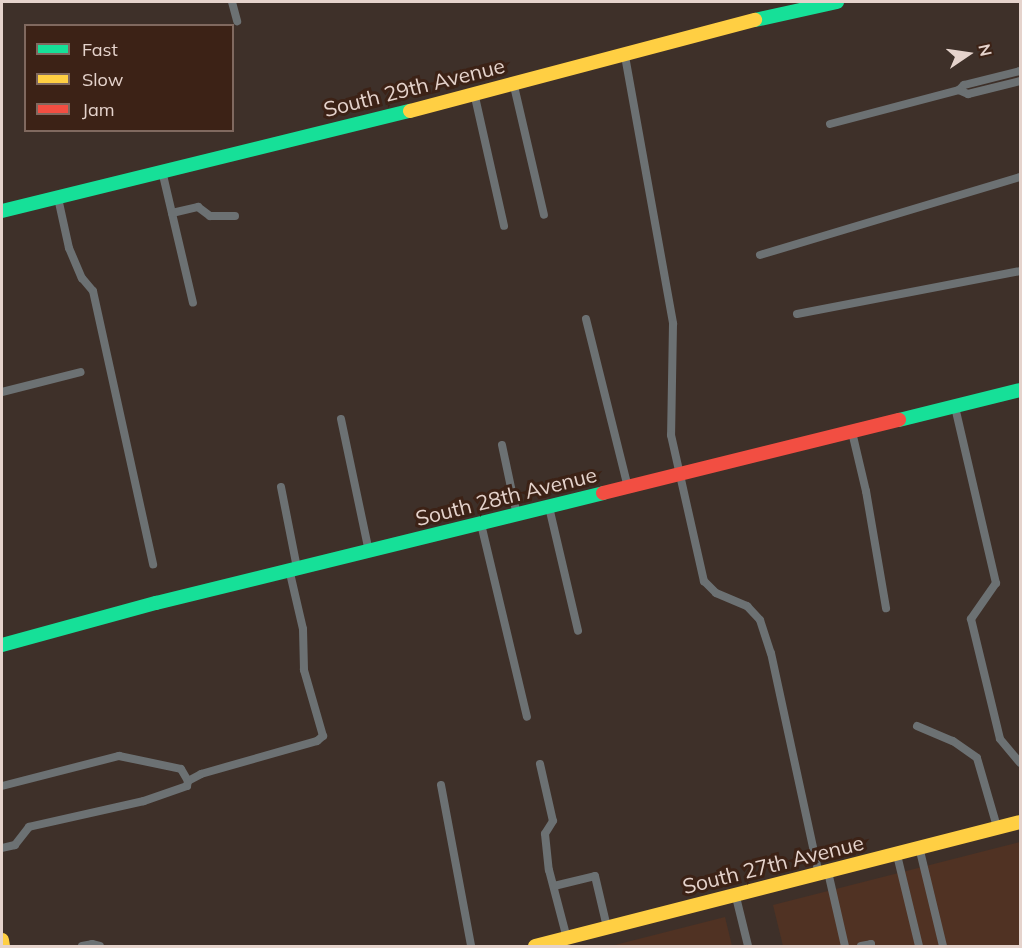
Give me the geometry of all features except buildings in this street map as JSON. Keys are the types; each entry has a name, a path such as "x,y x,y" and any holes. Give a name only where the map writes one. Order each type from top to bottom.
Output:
{"street":[{"name":"South 29th Avenue","path":"2,211 475,93 624,53 837,2"},
{"name":"South 28th Avenue","path":"2,645 156,603 1020,390"},
{"name":"South 27th Avenue","path":"536,946 1020,822"},
{"path":"2,940 3,946"}],"lane":[{"path":"232,2 237,21"},
{"path":"624,53 632,85 673,324 671,435 704,581 716,593 747,606 760,620 771,653 823,873 845,946"},
{"path":"830,124 959,90 964,85 1020,71"},
{"path":"959,90 968,94 1020,81"},
{"path":"513,83 544,215"},
{"path":"475,93 504,226"},
{"path":"163,171 193,303"},
{"path":"760,255 1020,177"},
{"path":"58,197 69,249 82,278 93,291 153,565"},
{"path":"172,213 198,207 210,216 235,216"},
{"path":"797,314 1020,271"},
{"path":"586,319 628,487"},
{"path":"2,392 81,372"},
{"path":"955,406 996,583 971,619 1000,740 1020,764"},
{"path":"341,419 368,551"},
{"path":"852,432 866,490 886,608"},
{"path":"502,445 517,515"},
{"path":"2,848 15,845 29,827 144,801 187,786 188,781 201,774 317,741 323,736 304,670 303,629 281,487"},
{"path":"549,507 578,631"},
{"path":"481,523 527,717"},
{"path":"917,726 953,741 977,758 997,828"},
{"path":"2,786 119,756 181,769 188,781"},
{"path":"540,764 553,821 545,834 549,870 567,939"},
{"path":"441,785 471,946"},
{"path":"919,848 943,946"},
{"path":"897,854 919,946"},
{"path":"554,886 595,876 608,928"},
{"path":"736,895 748,946"},
{"path":"82,946 92,944 100,946"},
{"path":"861,946 871,944 871,946"}],"shaded area":[{"path":"1020,842 1020,946 783,946 773,905"},
{"path":"725,917 732,946 611,946"}],"traffic: fast":[{"path":"755,20 837,2"},
{"path":"2,211 410,111"},
{"path":"899,420 1020,390"},
{"path":"2,645 156,603 603,493"}],"traffic: slow":[{"path":"410,111 755,20"},
{"path":"535,946 1020,822"},
{"path":"2,940 3,946"}],"traffic: jam":[{"path":"603,493 899,420"}]}
